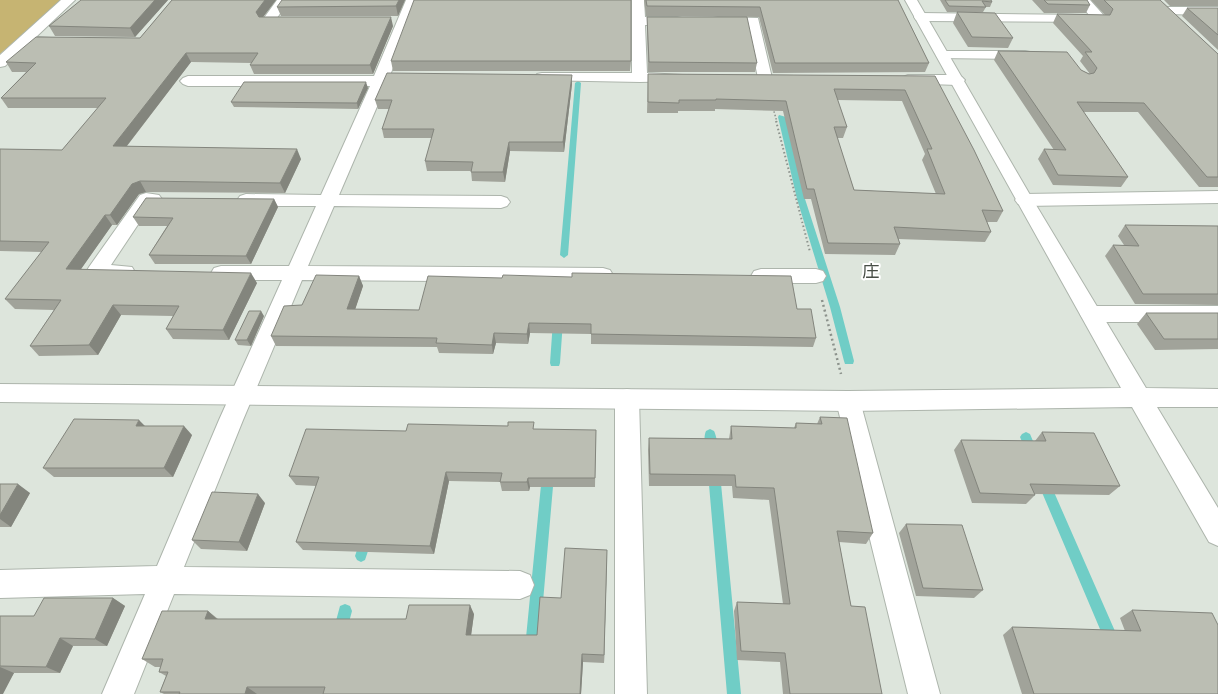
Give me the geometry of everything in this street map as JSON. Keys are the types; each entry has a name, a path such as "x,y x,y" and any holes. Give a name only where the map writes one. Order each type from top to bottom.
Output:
{"street":[{"path":"0,63 69,0"},
{"path":"283,0 268,22 308,22"},
{"path":"118,694 243,394 327,201 386,77 396,21 412,0"},
{"path":"638,0 640,78"},
{"path":"911,0 1024,200 1218,532"},
{"path":"921,17 1100,19 1083,0"},
{"path":"1154,0 1178,22"},
{"path":"1166,11 1218,11"},
{"path":"639,21 692,21"},
{"path":"707,21 752,21 765,78"},
{"path":"24,41 78,42"},
{"path":"943,55 1036,56"},
{"path":"188,81 386,77"},
{"path":"530,77 695,78"},
{"path":"750,78 781,78"},
{"path":"892,79 957,80"},
{"path":"1024,200 1218,197"},
{"path":"144,272 96,272 146,199 170,199"},
{"path":"225,200 501,202"},
{"path":"200,272 296,274 619,275"},
{"path":"745,276 816,276"},
{"path":"1091,314 1218,314"},
{"path":"0,393 243,394 848,401 1139,397 1218,398"},
{"path":"627,398 632,694"},
{"path":"848,401 924,694"},
{"path":"0,584 165,580 520,585"}],"path":[{"path":"765,78 848,401"}],"shaded area":[{"path":"0,0 62,0 0,54"}],"building":[{"path":"81,0 155,0 130,28 49,26"},
{"path":"172,0 265,0 256,12 259,17 391,17 370,65 250,65 258,53 186,53 113,146 297,149 280,183 140,181 132,184 110,215 105,215 66,269 251,273 223,330 166,329 179,306 113,305 89,345 30,346 61,300 5,299 49,242 0,241 0,149 62,150 106,98 1,98 36,63 6,62 36,37 140,38"},
{"path":"282,0 399,0 396,6 277,7"},
{"path":"414,0 631,0 631,61 391,61"},
{"path":"646,0 898,0 929,63 775,63 760,7 647,6"},
{"path":"945,0 991,0 992,2 982,1 986,7 949,6"},
{"path":"1044,0 1087,0 1090,5 1048,4"},
{"path":"1104,0 1160,0 1218,54 1218,177 1207,177 1144,103 1077,102 1128,177 1058,175 1044,149 1066,150 998,51 1067,52 1081,70 1089,74 1094,73 1097,68 1085,52 1092,52 1057,14 1110,15 1113,9"},
{"path":"1187,8 1218,8 1218,35"},
{"path":"957,12 995,13 1013,38 972,37"},
{"path":"647,17 747,17 757,63 649,62"},
{"path":"387,73 572,75 563,142 509,142 503,172 471,172 473,162 425,161 434,129 382,129 392,100 375,100"},
{"path":"648,74 935,76 974,150 1003,211 982,210 991,232 894,227 900,244 828,243 814,189 807,189 786,101 716,99 679,100 679,103 648,102","holes":["834,89 905,90 932,149 927,149 945,194 854,190 834,127 847,127"]},
{"path":"244,82 366,82 357,103 231,102"},
{"path":"146,198 274,199 246,256 149,255 173,218 133,217"},
{"path":"1125,225 1218,226 1218,294 1143,294 1113,245 1139,246"},
{"path":"572,273 791,276 797,309 811,309 816,338 591,334 591,324 529,323 527,334 494,333 492,345 436,343 437,338 271,336 284,306 302,305 316,275 359,276 347,309 419,310 428,276 502,278 503,275 572,277"},
{"path":"249,311 261,311 247,340 235,340"},
{"path":"1146,313 1218,313 1218,339 1164,339"},
{"path":"820,417 847,418 873,533 837,531 851,606 865,607 882,694 790,694 785,653 741,651 737,602 790,604 774,488 736,487 735,475 650,474 649,438 732,439 731,426 796,428 796,423 822,424"},
{"path":"74,419 139,420 136,426 184,426 164,468 43,468"},
{"path":"508,422 534,422 533,429 596,430 595,478 528,478 527,482 500,482 502,473 446,472 430,546 296,542 319,477 289,476 306,429 406,431 408,424 508,426"},
{"path":"1042,432 1094,433 1120,486 1030,484 1035,495 980,493 961,440 1046,441"},
{"path":"0,484 18,484 0,515"},
{"path":"212,492 258,494 239,542 192,540"},
{"path":"906,524 962,525 983,590 923,588"},
{"path":"565,548 607,550 604,655 582,654 580,694 323,694 325,687 247,687 245,694 179,694 180,692 160,692 168,672 159,672 163,659 142,659 162,611 208,611 205,619 406,619 409,605 470,605 466,635 537,635 540,597 561,598"},
{"path":"44,598 113,598 95,639 60,638 46,667 0,666 0,616 34,616"},
{"path":"1132,610 1212,613 1218,625 1218,694 1034,694 1012,627 1141,631"}],"waterway":[{"path":"564,255 578,83"},
{"path":"782,117 801,199 835,307 849,361"},
{"path":"555,363 558,321"},
{"path":"710,434 712,453"},
{"path":"1026,437 1032,453"},
{"path":"714,473 734,694"},
{"path":"532,648 548,475"},
{"path":"1044,483 1113,643"},
{"path":"361,556 366,539"},
{"path":"340,632 345,611"}],"district":[{"name":"庄","path":"871,272"}]}
